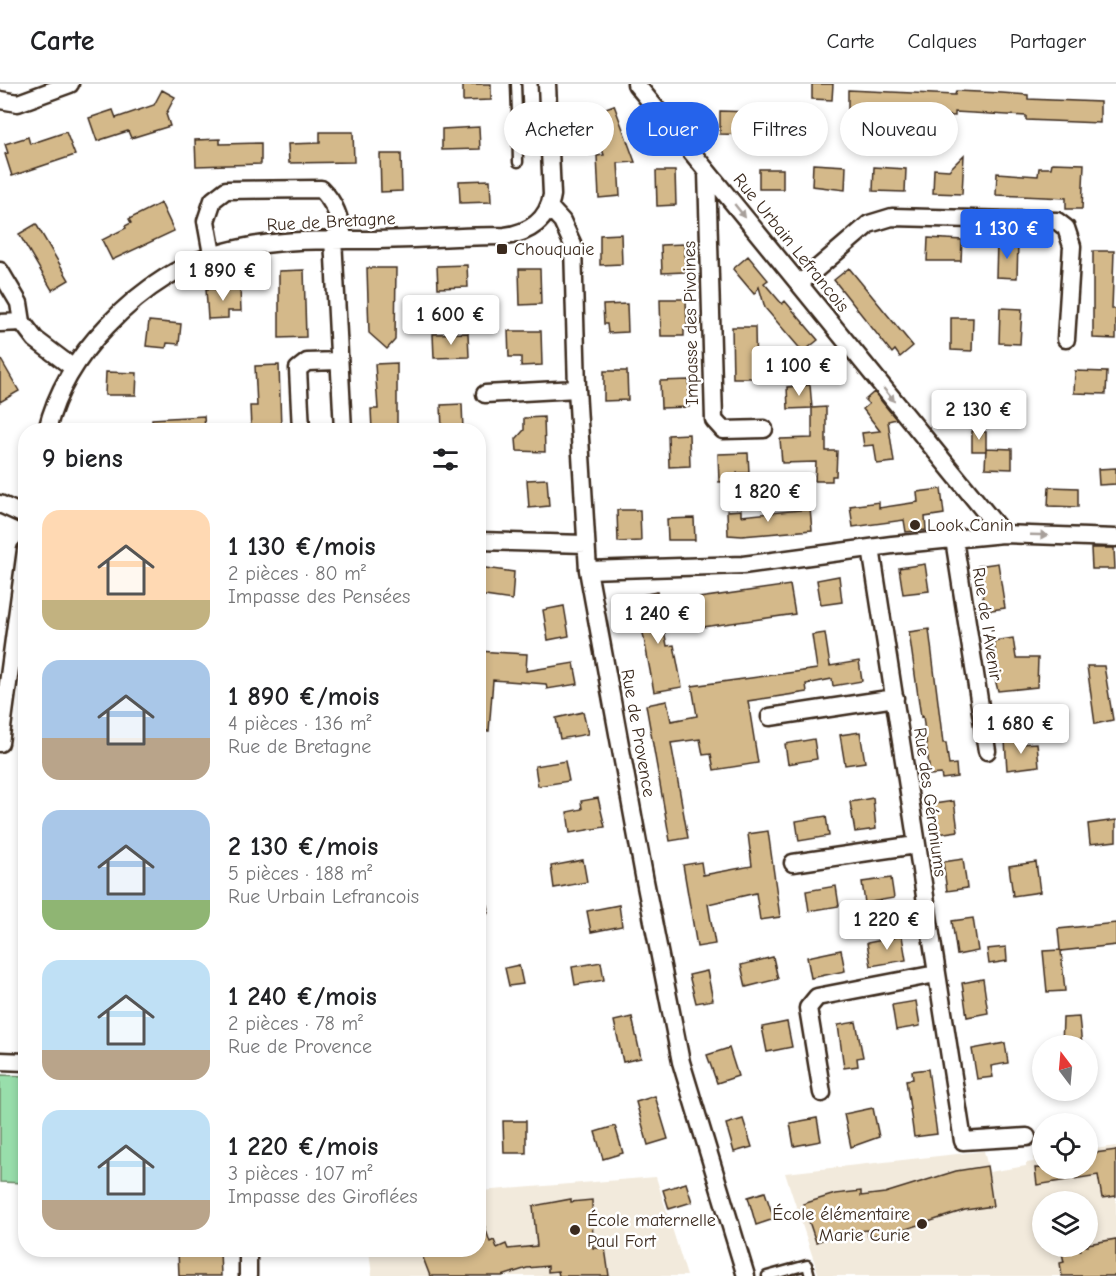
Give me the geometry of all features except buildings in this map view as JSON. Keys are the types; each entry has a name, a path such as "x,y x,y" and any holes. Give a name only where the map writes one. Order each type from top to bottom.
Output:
{"street":[{"path":"0,100 18,103 70,84"},
{"path":"547,84 548,102"},
{"name":"Rue Urbain Lefrancois","path":"636,84 1003,534"},
{"path":"550,208 551,156"},
{"name":"Impasse des Pivoines","path":"707,171 714,420 723,430 764,429"},
{"path":"212,254 206,221 213,200 226,190 321,189 331,199 340,219 338,238 339,361 343,423"},
{"name":"Rue de Bretagne","path":"50,423 72,367 89,344 133,300 177,271 212,254 267,243 338,238 515,235 533,226 550,208"},
{"name":"Rue de Provence","path":"550,208 562,221 573,244 577,389 588,570 681,1062 746,1276"},
{"path":"799,284 869,224 878,220 904,217 1057,221 1066,228 1072,246 1066,339"},
{"path":"0,271 19,303 22,322 35,339 72,367"},
{"path":"0,323 22,322"},
{"path":"301,423 298,369 307,362 339,361"},
{"path":"485,394 577,389"},
{"path":"0,504 18,512"},
{"path":"588,570 743,565 1003,534 1116,538"},
{"name":"Rue de l'Avenir","path":"954,539 987,751"},
{"path":"486,541 586,544"},
{"name":"Rue des Géraniums","path":"871,548 963,1141 1027,1137"},
{"path":"0,743 18,609"},
{"path":"770,717 895,699"},
{"path":"793,863 916,845"},
{"path":"822,1093 808,1008 817,997 936,974"},
{"path":"0,1061 18,1062"},
{"path":"248,1257 248,1276"}],"lane":[{"path":"516,84 517,102"},
{"path":"518,156 518,162"},
{"path":"767,1276 807,1264 810,1276"}],"shaded area":[{"name":"École élémentaire Marie Curie","path":"1116,1146 1116,1276 819,1276 785,1173 984,1151 989,1172 1026,1166 1026,1163 1032,1162 1032,1179 1098,1179 1098,1149"},
{"name":"École maternelle Paul Fort","path":"656,1177 687,1276 372,1276 370,1257 486,1257 486,1191"}],"green space":[{"path":"0,1075 18,1076 18,1183 0,1182"}],"place":[{"name":"Chouquaie","path":"502,249"},
{"name":"Look Canin","path":"915,525"},
{"name":"École élémentaire Marie Curie","path":"922,1224"},
{"name":"École maternelle Paul Fort","path":"575,1230"}]}
